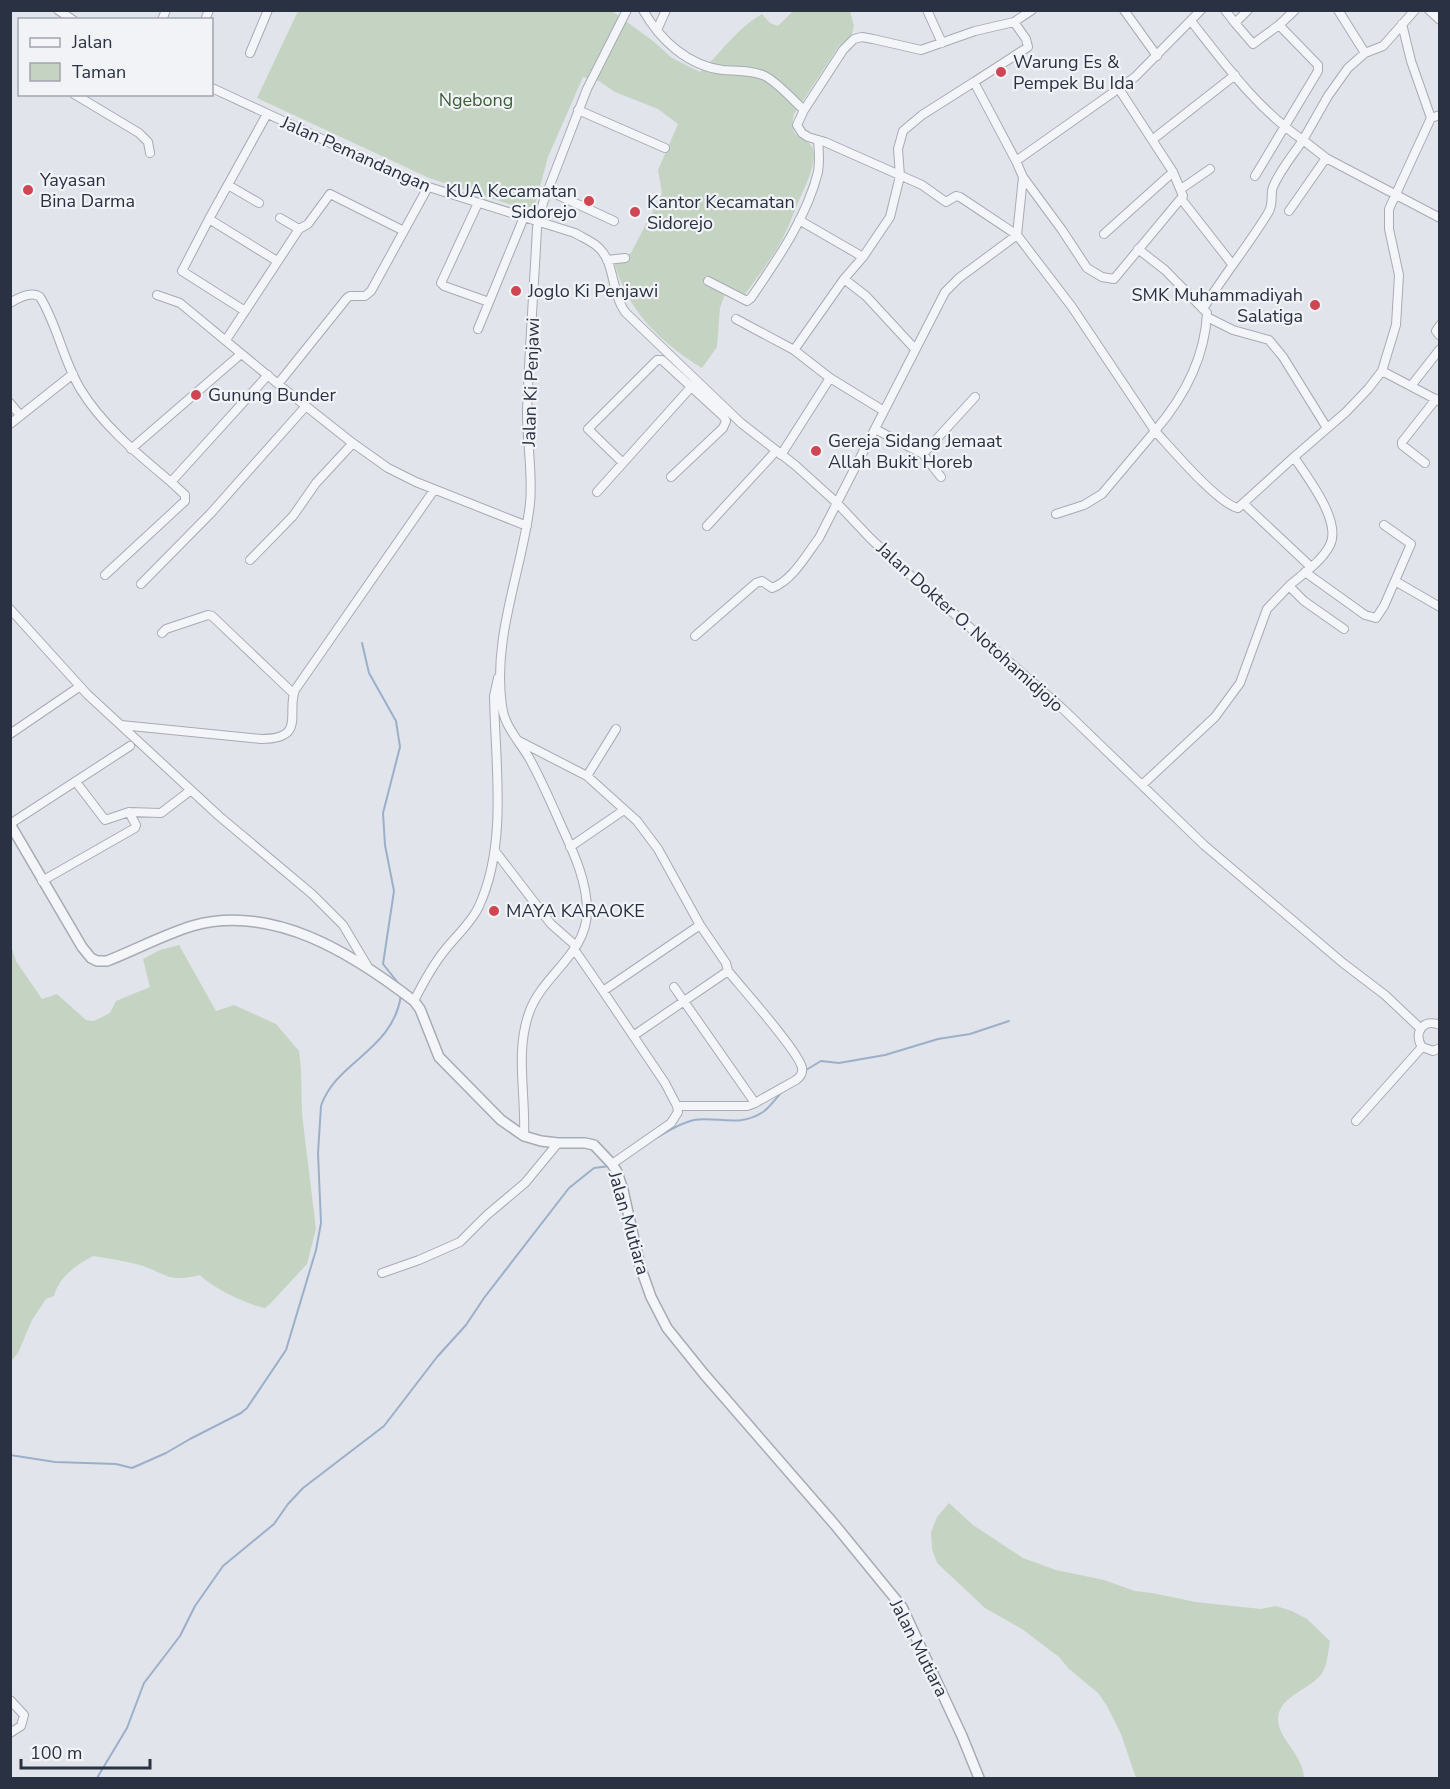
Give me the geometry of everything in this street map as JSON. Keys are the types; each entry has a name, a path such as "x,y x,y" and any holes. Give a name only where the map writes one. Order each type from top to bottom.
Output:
{"street":[{"path":"250,53 268,10"},
{"name":"Jalan Ki Penjawi","path":"500,674 508,609 527,526 530,501 528,389 538,222 547,190 578,110 627,10"},
{"path":"643,10 657,30 696,64 765,76 804,110"},
{"path":"657,30 666,10"},
{"path":"927,10 942,43"},
{"path":"1032,10 1014,22 975,31 921,50 866,37 854,39 843,50 804,110 798,128 805,135 922,185 946,202 957,196 960,197 1017,235 1072,307 1155,431 1183,461 1236,508 1244,504 1358,401 1382,371 1396,326 1398,305 1399,275 1388,219 1389,209 1431,118 1440,114"},
{"path":"1124,10 1157,56"},
{"path":"1016,161 1119,90 1157,56 1201,10"},
{"path":"1225,10 1253,44 1295,10"},
{"path":"1235,22 1248,10"},
{"path":"1338,10 1365,53"},
{"path":"1203,309 1270,210 1273,197 1272,188 1343,74 1365,53 1383,46 1415,10"},
{"path":"1429,10 1440,20"},
{"path":"1191,21 1235,75 1284,128 1326,158 1440,218"},
{"path":"794,351 890,217 900,176 898,149 903,131 922,116 1028,47 1028,43 1014,22"},
{"path":"1402,24 1411,61 1431,118"},
{"path":"1255,176 1318,68 1278,25"},
{"path":"1152,140 1235,75"},
{"path":"974,82 1023,177 1091,271 1102,277 1114,279 1184,195 1173,172 1119,90"},
{"name":"Jalan Pemandangan","path":"213,88 428,187 538,222"},
{"path":"77,96 139,133 148,142 150,153"},
{"path":"578,110 665,148"},
{"path":"245,311 182,271 267,114"},
{"path":"708,281 749,300 773,265 799,220 818,171 818,140"},
{"path":"1289,211 1326,158"},
{"path":"1181,189 1210,169"},
{"path":"1104,234 1173,172"},
{"path":"694,636 756,583 762,582 775,588 796,569 819,538 948,287 1017,235 1023,177"},
{"path":"228,184 259,203"},
{"path":"278,384 347,298 364,296 370,291 428,187"},
{"path":"547,190 614,220"},
{"path":"226,340 299,229 308,224 328,195 331,194 404,231"},
{"path":"1182,200 1232,264"},
{"path":"478,203 441,283 489,302"},
{"path":"478,329 524,217"},
{"path":"280,218 299,229"},
{"path":"209,219 277,261"},
{"path":"799,220 863,257"},
{"path":"538,222 575,233 596,245 608,260 625,258"},
{"path":"1056,514 1084,506 1102,494 1172,411 1193,374 1200,356 1207,313 1165,270 1138,249"},
{"name":"Jalan Dokter O. Notohamidjojo","path":"608,260 616,296 626,312 741,423 837,503 870,538 1063,710 1212,852 1343,963 1385,995 1420,1028"},
{"path":"844,279 866,296 915,349"},
{"path":"11,300 31,295 40,297 80,389 131,449 185,495 186,499 105,575"},
{"path":"157,295 179,302 278,384 388,468 434,490 527,526"},
{"path":"1207,317 1233,330 1269,340 1327,428"},
{"path":"736,320 794,351 830,378 884,411"},
{"path":"1440,325 1436,331 1440,336"},
{"path":"1411,386 1440,349"},
{"path":"131,449 241,354"},
{"path":"623,463 590,433 590,426 659,359 663,360 723,416 725,424 671,477"},
{"path":"1382,371 1438,400 1402,442 1402,445 1425,463"},
{"path":"10,424 73,374"},
{"path":"171,482 268,375"},
{"path":"706,526 779,453 830,378"},
{"path":"597,492 698,381"},
{"path":"923,454 975,397"},
{"path":"10,403 20,415"},
{"path":"141,584 211,513 306,406"},
{"path":"874,429 923,454 941,477"},
{"path":"250,560 293,516 316,483 353,443"},
{"path":"1142,785 1215,717 1240,683 1267,609 1308,570 1330,545 1333,527 1317,493 1294,457"},
{"path":"121,725 268,739 286,732 292,725 294,715 293,693 434,490"},
{"path":"1244,504 1308,570 1372,618 1376,618 1384,606 1412,544 1384,525"},
{"path":"1395,581 1440,607"},
{"path":"1290,585 1304,601 1344,629"},
{"path":"10,609 79,687 191,790 312,894 343,925 369,969"},
{"path":"162,633 166,629 208,615 212,616 293,693"},
{"path":"500,674 502,707 507,723 540,779 577,861 586,906 586,922 575,948 537,996 529,1011 523,1033 524,1136"},
{"path":"414,1001 433,965 479,906 495,851 498,805 494,696 495,685 500,674"},
{"path":"10,734 79,687"},
{"path":"586,776 616,729"},
{"path":"517,741 586,776 637,821 658,849 700,925 726,963 728,971 791,1048 802,1066 800,1077 747,1106 677,1106"},
{"path":"11,824 130,746"},
{"path":"76,782 104,820 129,812 161,813 191,790"},
{"path":"570,847 624,810"},
{"path":"42,880 135,828 136,824 129,812"},
{"name":"Jalan Mutiara","path":"11,824 74,935 91,958 97,961 107,961 191,926 217,921 268,925 313,937 369,969 414,1001 420,1009 439,1057 501,1120 524,1136 541,1141 594,1145 612,1165 623,1190 644,1276 651,1297 668,1328 704,1374 842,1533 902,1607 962,1736 979,1779"},
{"path":"495,851 550,924 575,948 665,1083 677,1106 678,1112 671,1123 612,1165"},
{"path":"603,992 700,925"},
{"path":"633,1036 728,971"},
{"path":"674,987 755,1103"},
{"path":"1440,1025 1428,1023 1420,1028 1417,1037 1422,1047 1433,1051 1440,1048"},
{"path":"1356,1121 1422,1047"},
{"path":"382,1273 460,1242 487,1215 525,1183 558,1143"},
{"path":"10,1700 24,1715 21,1726 10,1733"}],"green space":[{"name":"Ngebong","path":"298,11 612,11 672,58 700,72 737,33 762,14 770,23 778,26 793,11 850,11 854,26 851,38 839,46 794,114 794,131 809,143 814,154 813,165 787,230 773,255 743,297 725,294 720,308 717,347 702,368 660,337 637,311 628,297 615,265 618,258 631,253 662,193 658,170 678,124 658,109 615,92 599,81 583,77 548,157 533,212 429,178 257,98"},
{"path":"11,945 16,961 42,999 57,994 86,1020 94,1021 110,1013 116,1001 150,987 143,959 160,950 179,945 216,1011 234,1005 276,1024 299,1051 302,1114 316,1229 307,1264 265,1308 230,1295 200,1275 174,1278 140,1265 93,1256 69,1272 56,1289 54,1296 46,1299 32,1320 18,1353 11,1361"},
{"path":"949,1503 973,1525 1023,1558 1056,1570 1104,1580 1135,1591 1196,1602 1261,1609 1276,1606 1307,1619 1330,1641 1326,1666 1317,1679 1289,1698 1280,1711 1278,1719 1282,1733 1300,1761 1304,1778 1136,1778 1121,1734 1098,1693 1069,1669 1059,1657 1022,1629 985,1608 937,1563 932,1549 931,1532 937,1517"}],"waterway":[{"path":"362,643 369,673 396,721 400,747 383,813 385,845 394,891 383,964 399,984"},
{"path":"10,1455 55,1462 116,1464 132,1468 166,1453 247,1408 286,1350 316,1250 321,1223 318,1153 321,1106 328,1091 339,1078 387,1030 396,1014 401,995"},
{"path":"806,1070 821,1061 839,1063 885,1055 938,1039 970,1034 1009,1021"},
{"path":"656,1138 679,1125 694,1120 737,1121 754,1117 765,1110 782,1092"},
{"path":"97,1778 127,1728 144,1683 180,1636 195,1606 223,1566 274,1524 303,1488 384,1426 437,1357 466,1325 484,1298 569,1188 594,1168 610,1166"}],"place":[{"name":"Warung Es & Pempek Bu Ida","path":"1001,72"},
{"name":"Yayasan Bina Darma","path":"28,190"},
{"name":"KUA Kecamatan Sidorejo","path":"589,201"},
{"name":"Kantor Kecamatan Sidorejo","path":"635,212"},
{"name":"Joglo Ki Penjawi","path":"516,291"},
{"name":"SMK Muhammadiyah Salatiga","path":"1315,305"},
{"name":"Gunung Bunder","path":"196,395"},
{"name":"Gereja Sidang Jemaat Allah Bukit Horeb","path":"816,451"},
{"name":"MAYA KARAOKE","path":"494,911"}]}
